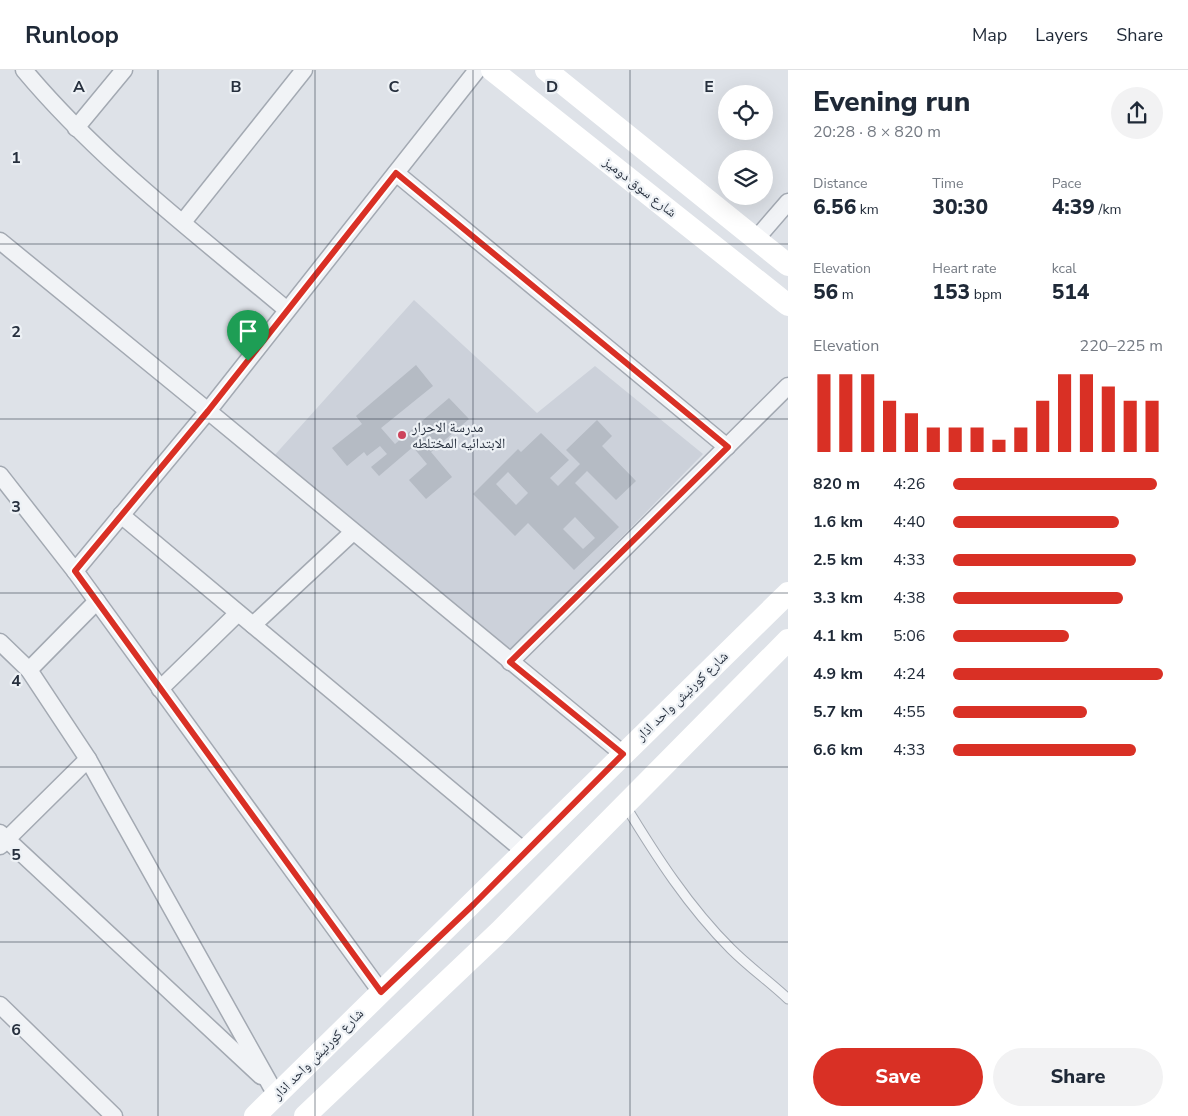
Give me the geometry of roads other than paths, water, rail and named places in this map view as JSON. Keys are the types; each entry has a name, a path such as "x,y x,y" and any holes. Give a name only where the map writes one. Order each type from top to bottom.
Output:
{"main road":[{"name":"شارع سوق دوميز","path":"492,70 788,305"},
{"path":"546,70 788,265"},
{"path":"587,146 608,120"},
{"name":"شارع كورنيش واحد اذار","path":"255,1116 275,1090 474,904 524,851 788,592"},
{"path":"305,1116 500,931 788,640"},
{"path":"474,904 500,931"}],"street":[{"path":"24,70 76,128 287,310"},
{"path":"76,128 124,70"},
{"path":"183,222 304,70"},
{"path":"75,571 208,411 477,70"},
{"path":"396,173 728,447"},
{"path":"756,239 788,202"},
{"path":"0,241 623,754"},
{"path":"510,662 788,386"},
{"path":"0,474 75,571 381,992"},
{"path":"121,515 524,851"},
{"path":"253,625 353,532"},
{"path":"29,670 97,602"},
{"path":"160,689 238,612"},
{"path":"0,642 29,670 88,759 275,1090"},
{"path":"88,759 2,839 275,1090"},
{"path":"0,1005 114,1116"}],"lane":[{"path":"624,805 659,862 684,896 731,949 788,1000"}],"place":[{"name":"مدرسة الاحرار الابتدائيه المختلطه","path":"402,435"}]}
